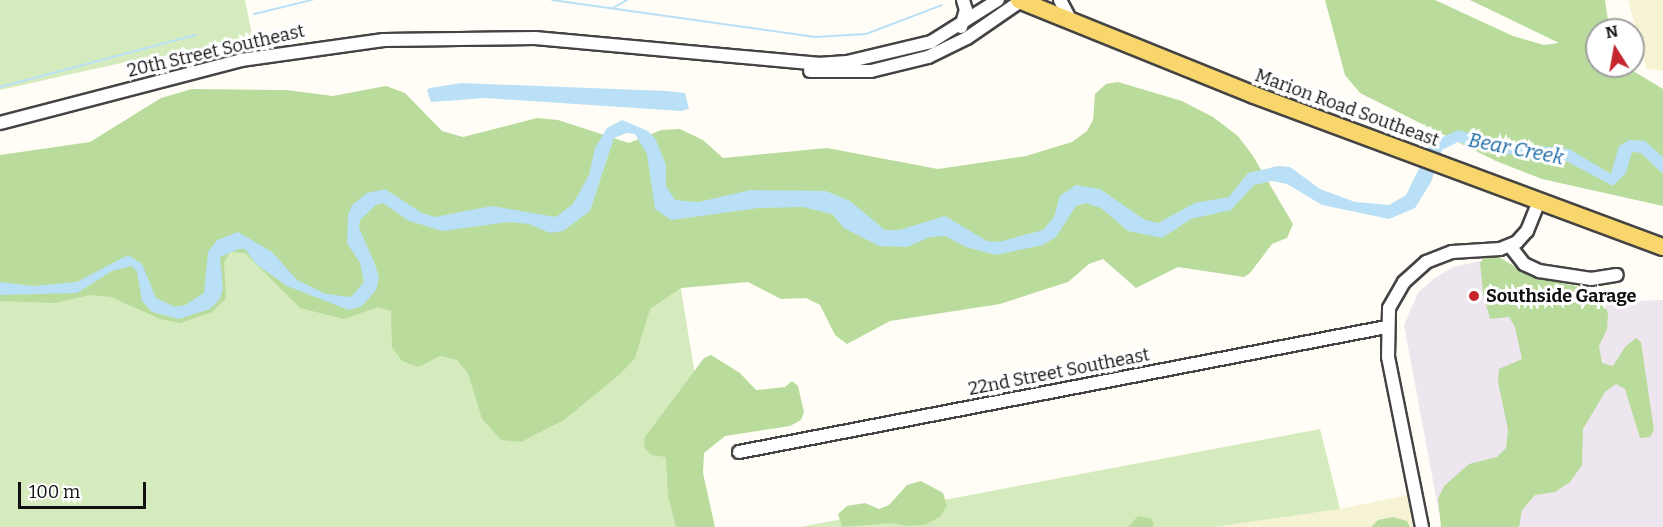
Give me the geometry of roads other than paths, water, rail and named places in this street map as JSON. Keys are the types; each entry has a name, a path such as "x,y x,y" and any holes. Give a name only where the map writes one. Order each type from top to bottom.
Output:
{"main road":[{"name":"Marion Road Southeast","path":"1021,0 1072,22 1663,247"}],"street":[{"path":"961,27 966,10 963,0"},
{"name":"20th Street Southeast","path":"0,123 241,60 356,42 503,37 818,64 847,62 916,48 961,27 998,0"},
{"name":"20th Street Southeast","path":"695,54 810,71 871,71 941,52 1021,0"},
{"path":"1060,0 1072,22"},
{"path":"1422,527 1388,357 1386,327 1398,289 1426,262 1452,252 1510,246 1527,231 1539,201"},
{"path":"1510,246 1524,264 1539,271 1591,279 1617,275"},
{"name":"22nd Street Southeast","path":"739,452 1386,327"}],"water":[{"path":"461,83 685,93 689,109 681,111 485,98 431,102 427,90 430,88"},
{"name":"Bear Creek","path":"622,120 648,131 656,140 666,165 666,186 675,200 698,202 751,190 826,191 850,201 885,230 899,230 945,216 987,241 999,242 1043,230 1054,217 1060,196 1076,185 1100,189 1145,220 1158,223 1195,203 1229,197 1248,173 1278,166 1290,167 1320,189 1355,202 1389,205 1406,195 1432,142 1458,130 1503,142 1569,149 1611,174 1619,146 1629,140 1645,141 1663,157 1663,174 1641,153 1632,152 1626,173 1613,186 1566,161 1500,153 1458,142 1442,150 1431,182 1415,208 1389,219 1322,205 1287,184 1272,181 1254,185 1231,210 1191,219 1162,238 1128,231 1101,208 1086,203 1076,206 1056,237 1043,245 996,255 966,247 945,236 930,237 907,247 879,246 844,228 832,214 803,207 759,208 671,220 655,209 647,154 635,134 627,133 614,138 590,211 563,231 550,233 529,224 508,222 443,231 409,221 383,203 376,205 360,220 359,228 379,278 376,290 362,306 349,310 287,286 256,264 245,249 239,249 220,257 223,289 220,299 210,309 179,319 152,312 142,301 137,271 131,266 112,271 77,293 0,295 0,282 34,286 77,282 128,255 142,264 156,298 175,307 185,305 204,293 208,252 217,240 238,232 272,252 297,280 326,294 351,297 364,282 360,263 347,243 348,216 352,205 367,193 385,189 422,213 435,217 492,206 556,217 573,204 589,175 595,148 607,128"}],"waterway":[{"path":"254,14 312,0"},
{"path":"552,0 815,37 866,34 942,5"},
{"path":"613,8 627,0"},
{"path":"0,87 196,35"}],"place":[{"name":"Southside Garage","path":"1474,296"}]}
